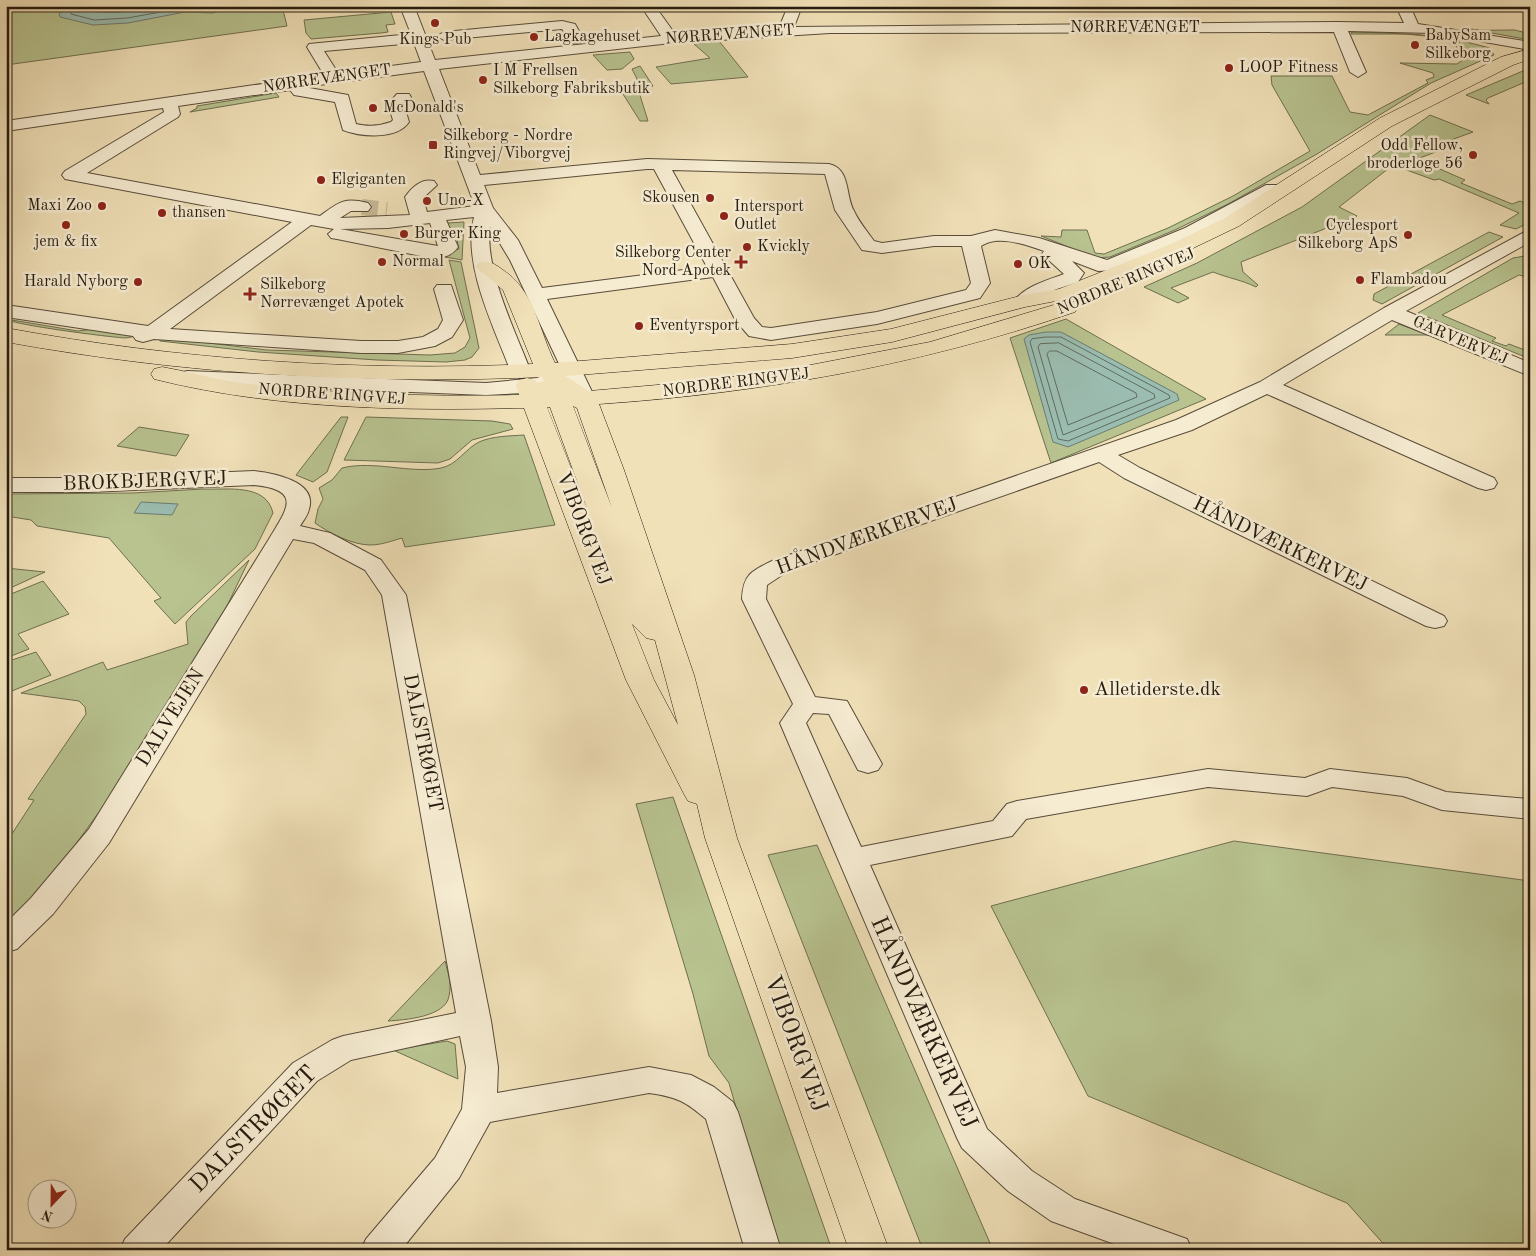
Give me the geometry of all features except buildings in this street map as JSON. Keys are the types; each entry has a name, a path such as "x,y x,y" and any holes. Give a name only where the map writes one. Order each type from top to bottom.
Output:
{"main road":[{"name":"NORDRE RINGVEJ","path":"6,350 139,372 187,377 229,388 346,399 465,403 553,385 839,344 892,334 1024,301 1064,294 1178,248 1232,222 1282,192 1291,183 1371,131 1405,112 1507,61 1530,54"},
{"name":"NORDRE RINGVEJ","path":"6,335 70,346 272,368 553,385 635,396 817,372 911,352 1045,315 1134,282 1180,262 1252,224 1298,196 1396,124 1405,112"},
{"path":"486,267 512,287 553,385 691,376 807,362 905,343 1039,308 1064,294"},
{"name":"VIBORGVEJ","path":"553,385 612,470 680,675 721,838 869,1250"},
{"name":"VIBORGVEJ","path":"553,385 640,680 721,838"}],"street":[{"name":"VIBORGVEJ","path":"407,6 428,66 485,210 502,228 517,251 535,295 553,385"},
{"path":"648,6 671,39"},
{"path":"785,30 795,6"},
{"path":"1404,6 1413,28"},
{"name":"NØRREVÆNGET","path":"6,126 296,88 333,77 671,39 785,30 1283,20 1337,26 1413,28 1459,33 1530,46"},
{"path":"444,36 562,25 570,27 577,40"},
{"path":"1337,26 1345,38 1358,72"},
{"name":"NØRREVÆNGET","path":"1459,33 1530,54"},
{"path":"333,77 314,47 418,38"},
{"path":"296,88 342,98 351,128 362,130 392,127 401,122 396,104 403,97"},
{"path":"170,103 172,114 71,175 322,222 388,223 485,210 480,234 486,267"},
{"path":"473,182 547,168 647,164 731,168 829,169 835,174 844,210 868,246 882,248 934,241 974,241 987,237 1022,237 1098,265 1109,266 1192,232 1271,190 1291,183"},
{"path":"661,166 718,269 717,271 753,330 771,334 790,332 893,315 973,294 981,283 971,244 974,241"},
{"path":"322,222 326,231 438,252 446,251 449,247 429,216 428,187"},
{"path":"6,326 113,342 123,342 152,333 253,257 322,222 347,206 362,207"},
{"path":"387,210 429,216"},
{"name":"HÅNDVÆRKERVEJ","path":"1174,1250 1063,1210 1020,1181 974,1138 792,723 806,704 754,599 755,583 761,576 780,566 1099,453 1184,425 1267,386 1391,312 1525,242"},
{"path":"1024,301 1047,286 1072,278 1075,273 1037,244"},
{"path":"535,295 717,271"},
{"path":"6,311 152,333 236,340 361,347 398,347 428,342 445,333 453,320 444,289"},
{"name":"GARVERVEJ","path":"1391,312 1530,370"},
{"path":"152,333 152,342 160,346 251,359 272,368"},
{"path":"1267,386 1486,484"},
{"name":"HÅNDVÆRKERVEJ","path":"1099,453 1132,473 1435,621"},
{"name":"BROKBJERGVEJ","path":"6,485 89,485 254,478 282,483"},
{"name":"DALVEJEN","path":"6,941 42,906 99,836 286,530 298,509 299,500 292,489 282,483"},
{"name":"DALSTRØGET","path":"286,530 322,538 373,565 394,595 475,1020 482,1067 478,1110 447,1168 379,1250"},
{"path":"806,704 838,707 868,764"},
{"path":"852,859 1002,829 1017,811 1208,778 1307,787 1330,778 1407,787 1442,801 1530,809"},
{"name":"DALSTRØGET","path":"138,1250 304,1072 343,1049 475,1020"},
{"path":"478,1110 649,1080 679,1084 702,1096 721,1112 763,1250"}],"green space":[{"path":"6,6 282,6 287,26 6,65"},
{"path":"391,12 395,24 386,25 388,32 311,39 306,33 304,20"},
{"path":"1470,29 1530,32 1530,40"},
{"path":"1352,32 1387,33 1403,34 1351,34"},
{"path":"1403,34 1452,38 1453,40 1422,36"},
{"path":"1453,40 1490,48 1494,55 1431,83 1317,154 1228,204 1175,230 1110,257 1096,258 1041,236 1061,237 1062,230 1087,230 1095,253 1104,254 1168,228 1233,196 1310,151 1272,85 1271,76 1332,76 1350,112 1368,115 1428,83 1426,80 1434,77 1433,73 1400,63 1457,64 1463,60"},
{"path":"719,41 748,77 671,84 656,67 710,58 694,44"},
{"path":"630,52 634,59 622,69 607,70 593,55"},
{"path":"640,66 653,86 638,89 648,121 640,121 618,86 637,84 637,79 632,69"},
{"path":"1530,68 1530,80 1488,98 1486,100 1489,104 1466,95"},
{"path":"276,93 279,97 190,112 197,108 197,106"},
{"path":"1430,115 1473,132 1437,145 1441,150 1417,159 1465,180 1461,183 1512,204 1520,201 1530,205 1530,222 1516,229 1500,225 1519,213 1439,179 1434,180 1393,165 1339,207 1357,216 1241,262 1243,272 1258,285 1256,287 1213,272 1171,288 1189,298 1178,303 1144,287 1197,263 1302,207"},
{"path":"464,222 462,260 445,257 443,255 459,249 455,231 448,226 448,223"},
{"path":"1489,232 1503,237 1382,304 1373,300 1374,294"},
{"path":"1530,257 1530,278 1519,275 1442,315 1496,338 1492,341 1506,346 1509,344 1530,352 1530,359 1418,313 1513,258"},
{"path":"449,260 461,262 479,348 472,357 465,360 446,362 377,360 258,352 160,341 158,337 267,350 430,355 455,353 465,347 470,338"},
{"path":"6,319 78,331 93,329 140,334 127,338 116,337 43,327"},
{"path":"1066,319 1206,399 1051,463 1010,338"},
{"path":"1399,324 1428,335 1385,335"},
{"path":"341,417 348,417 327,472 313,482 296,475"},
{"path":"366,417 492,421 510,424 513,429 472,440 450,459 438,463 344,460"},
{"path":"139,427 189,435 176,456 117,446"},
{"path":"524,435 555,525 405,547 402,538 374,545 356,543 327,531 315,523 318,509 323,499 319,488 332,480 342,468 367,465 417,469 441,468 452,464 469,449 484,440 495,437"},
{"path":"234,489 254,492 269,503 273,513 255,549 175,624 154,601 161,598 109,538 37,526 31,520 6,516 6,494 132,493"},
{"path":"249,560 227,606 110,797 46,885 6,927 6,843 34,800 28,799 86,714 85,707 79,701 21,693 103,662 107,670 188,644 186,622"},
{"path":"6,568 45,572 6,590"},
{"path":"43,581 69,614 18,634 29,649 6,658 6,596"},
{"path":"36,652 51,675 12,691 6,696 6,662"},
{"path":"673,797 832,1250 777,1250 729,1083 709,1056 693,994 636,804"},
{"path":"1234,841 1530,881 1530,1250 1389,1250 1347,1203 1088,1096 991,906"},
{"path":"817,845 993,1250 923,1250 768,855"},
{"path":"445,961 450,987 446,1003 433,1013 404,1020 388,1021"},
{"path":"447,1041 455,1044 458,1079 393,1050"}],"water":[{"path":"69,6 232,6 213,13 185,12 128,23 93,25 60,17 59,14"},
{"path":"1061,332 1177,394 1179,400 1068,447 1053,442 1024,339 1029,335"},
{"path":"141,502 178,504 172,515 134,513"}],"tunnel":[{"path":"362,207 387,210"}],"place":[{"name":"Kings Pub","path":"435,23"},
{"name":"Lagkagehuset","path":"534,37"},
{"name":"BabySam Silkeborg","path":"1415,45"},
{"name":"LOOP Fitness","path":"1229,68"},
{"name":"I M Frellsen Silkeborg Fabriksbutik","path":"483,80"},
{"name":"McDonald's","path":"373,108"},
{"name":"Silkeborg - Nordre Ringvej/Viborgvej","path":"433,145"},
{"name":"Odd Fellow, broderloge 56","path":"1473,155"},
{"name":"Elgiganten","path":"321,180"},
{"name":"Skousen","path":"710,198"},
{"name":"Uno-X","path":"427,201"},
{"name":"Maxi Zoo","path":"102,206"},
{"name":"thansen","path":"162,213"},
{"name":"Intersport Outlet","path":"724,216"},
{"name":"jem & fix","path":"66,225"},
{"name":"Burger King","path":"404,234"},
{"name":"Cyclesport Silkeborg ApS","path":"1408,235"},
{"name":"Kvickly","path":"747,247"},
{"name":"Normal","path":"382,262"},
{"name":"Silkeborg Center Nord Apotek","path":"741,262"},
{"name":"OK","path":"1018,264"},
{"name":"Flambadou","path":"1360,280"},
{"name":"Harald Nyborg","path":"138,282"},
{"name":"Silkeborg Nørrevænget Apotek","path":"250,294"},
{"name":"Eventyrsport","path":"639,326"},
{"name":"Alletiderste.dk","path":"1084,690"}]}
